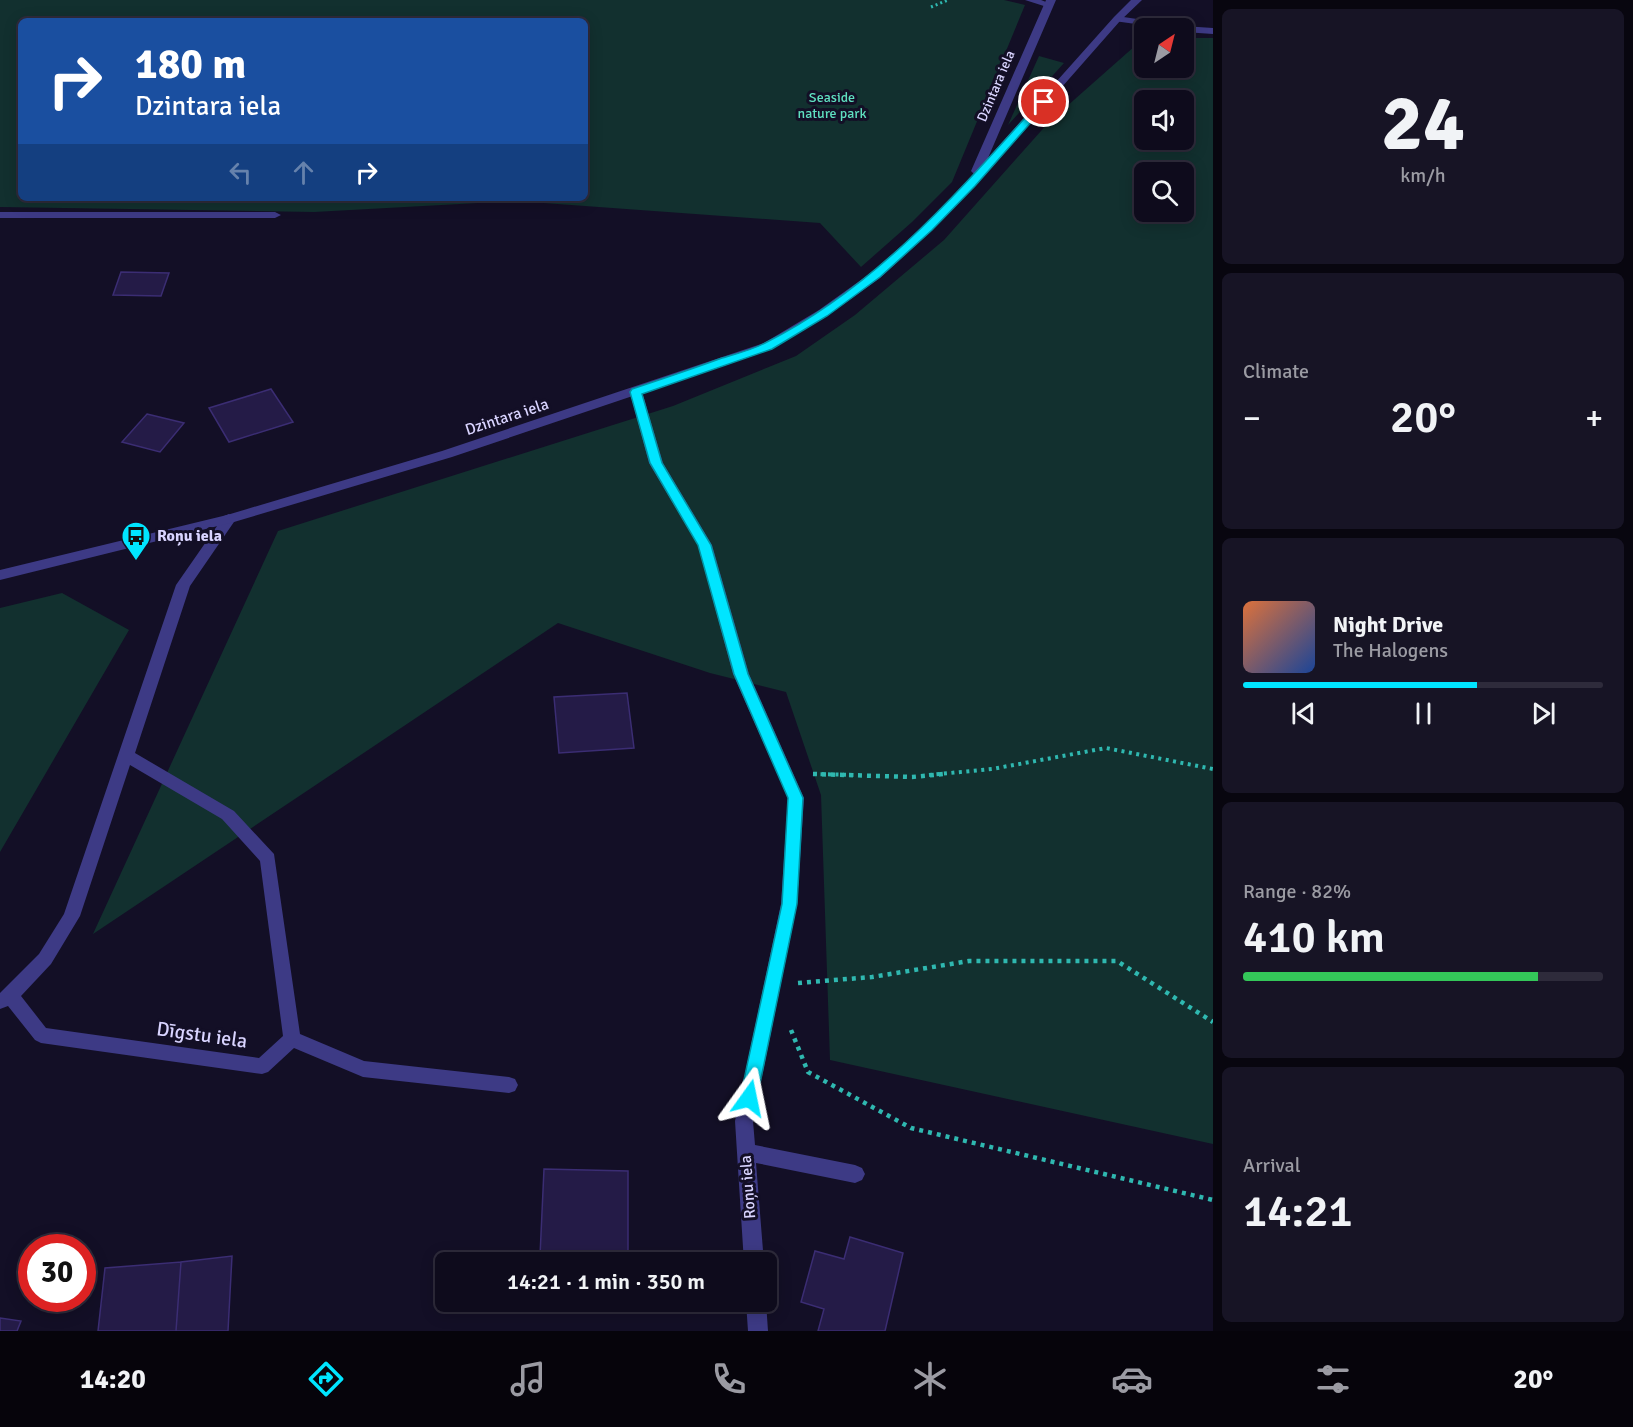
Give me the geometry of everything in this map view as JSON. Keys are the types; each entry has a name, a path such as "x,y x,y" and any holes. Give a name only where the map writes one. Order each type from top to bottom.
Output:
{"street":[{"name":"Dzintara iela","path":"0,575 229,519 447,454 768,346 823,313 876,274 928,228 971,184 1117,19 1137,0"},
{"name":"Dzintara iela","path":"971,184 1049,2"},
{"path":"0,215 275,214"},
{"name":"Roņu iela","path":"636,392 656,463 705,545 741,674 795,798 789,904 744,1120 753,1252"},
{"path":"5,999 45,959 72,916 183,585 229,519"},
{"path":"126,755 228,815 268,859 292,1039 363,1069 509,1085"},
{"name":"Dīgstu iela","path":"5,999 40,1035 262,1066 292,1039"},
{"path":"746,1152 855,1174"},
{"path":"757,1312 758,1331"}],"lane":[{"path":"1029,0 1049,2"},
{"path":"1117,19 1134,22"},
{"path":"1194,30 1213,31"}],"path":[{"path":"931,7 948,0"},
{"path":"785,773 912,777 992,769 1107,748 1213,769"},
{"path":"772,986 872,977 969,961 1116,961 1213,1022"},
{"path":"790,1029 808,1072 911,1128 1213,1200"}],"green space":[{"name":"Seaside nature park","path":"0,0 1004,0 1025,5 952,182 912,222 861,267 820,223 516,201 314,212 0,207"},
{"path":"1194,38 1213,38 1213,1144 830,1060 821,795 786,692 710,673 558,623 93,934 278,531 673,406 796,356 855,315 944,240 1049,122 1134,47 1134,78 1194,78"},
{"path":"1039,56 1064,63 1008,125"},
{"path":"62,593 129,630 0,852 0,608"}],"building":[{"path":"121,272 169,273 161,296 113,295"},
{"path":"271,389 293,422 229,442 209,408"},
{"path":"147,414 184,423 160,452 122,442"},
{"path":"627,693 634,748 559,753 554,697"},
{"path":"544,1169 628,1171 628,1252 540,1252"},
{"path":"850,1237 903,1253 885,1331 818,1331 824,1309 801,1302 815,1251 844,1259"},
{"path":"232,1256 228,1331 176,1331 181,1262"},
{"path":"181,1262 176,1331 98,1331 105,1268"},
{"path":"0,1318 21,1321 17,1331 0,1331"}],"place":[{"name":"Roņu iela","path":"136,562"}],"route":[{"path":"749,1098 789,904 795,798 741,674 705,545 656,463 636,392 768,346 823,313 876,274 928,228 971,184 1044,102"}]}
